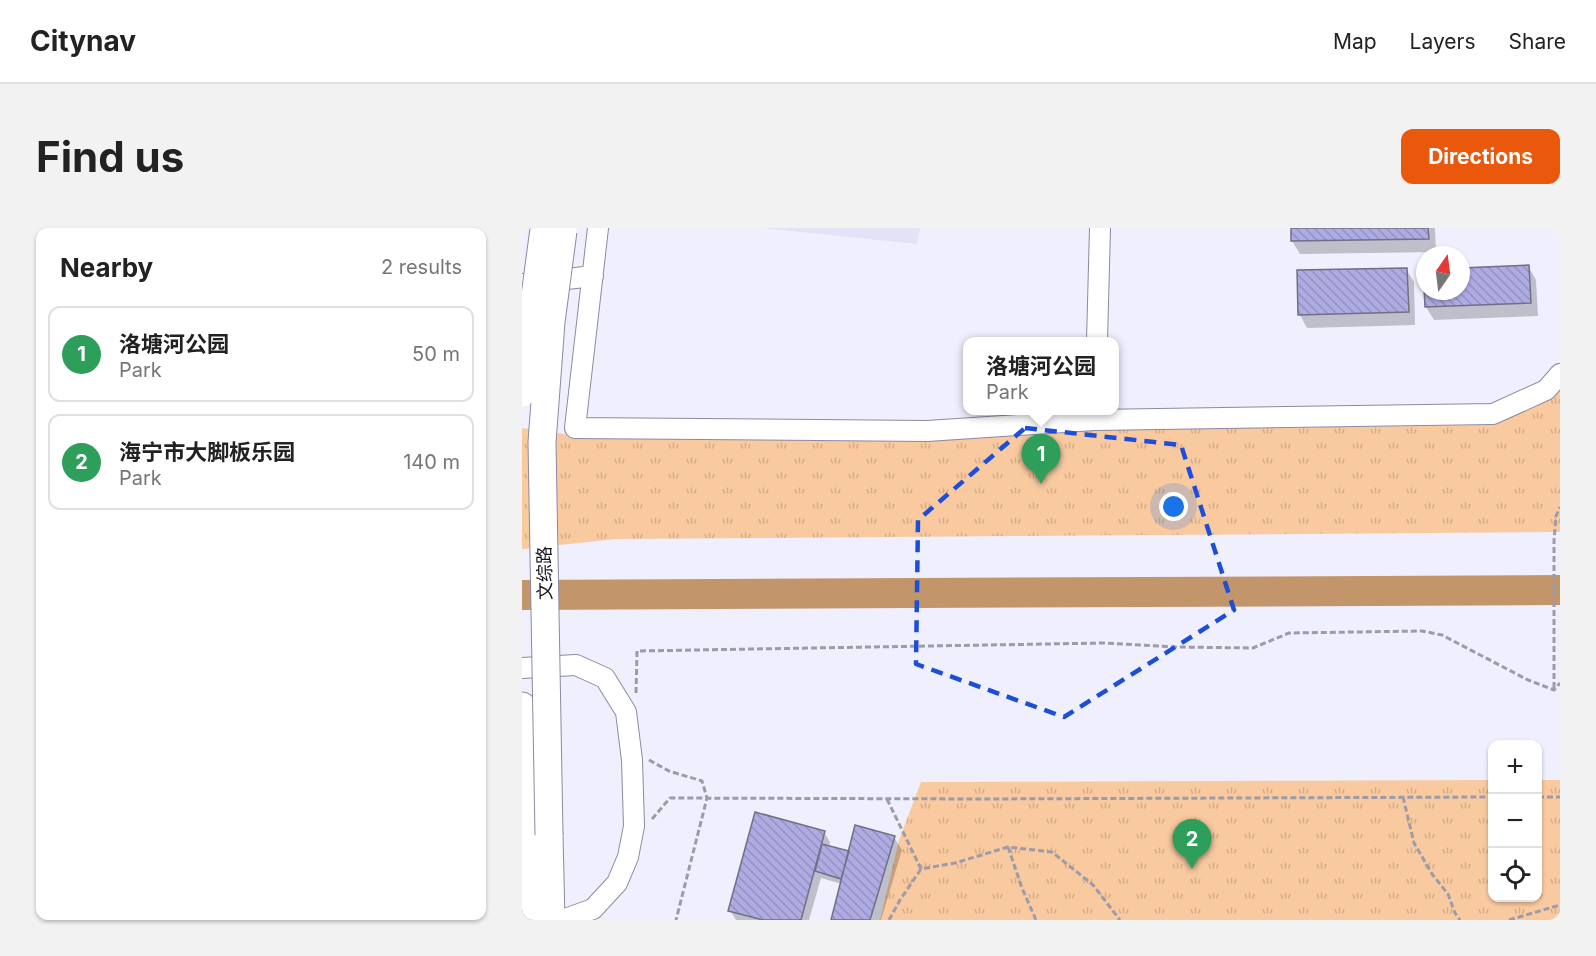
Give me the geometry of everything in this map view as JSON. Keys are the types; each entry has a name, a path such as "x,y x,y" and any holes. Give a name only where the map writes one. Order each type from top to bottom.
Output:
{"main road":[{"path":"522,393 554,229"},
{"name":"文综路","path":"554,229 551,322 542,442 537,837 554,920"},
{"path":"522,706 537,837 528,920"}],"street":[{"path":"598,228 575,428 927,431 1095,416 1493,414 1546,390 1560,374"},
{"path":"1097,337 1100,228"},
{"path":"522,284 593,276"},
{"path":"522,668 576,665 606,678 626,712 632,760 634,826 628,857 617,883 593,909 565,919 554,920"}],"path":[{"path":"1554,690 1554,541 1556,516 1560,507"},
{"path":"636,700 637,651 1105,643 1253,648 1289,633 1422,631 1442,635 1528,680 1554,690"},
{"path":"1554,690 1560,683"},
{"path":"645,753 649,760 669,771 702,781 707,798 676,920"},
{"path":"1403,797 1414,843 1432,874 1448,894 1460,920"},
{"path":"647,824 670,798 1488,797"},
{"path":"1542,797 1560,797"},
{"path":"886,799 921,869"},
{"path":"1008,847 1036,920"},
{"path":"889,920 921,869 955,863 1008,847 1052,852 1093,885 1120,920"},
{"path":"1509,920 1560,905"}],"highlighted area":[{"path":"1025,428 1181,445 1234,610 1064,717 916,664 918,520"}],"shaded area":[{"path":"761,228 920,228 917,244"}],"green space":[{"path":"1560,383 1560,532 616,539 522,549 522,428 578,436 1491,425"},
{"path":"1488,780 1488,902 1542,902 1542,780 1560,780 1560,920 880,920 899,840 921,782"}],"building":[{"path":"1291,228 1428,228 1429,239 1291,241"},
{"path":"1529,265 1531,303 1425,307 1425,300 1470,300 1470,268"},
{"path":"1407,268 1409,312 1298,315 1297,270"},
{"path":"755,812 825,831 801,920 763,920 728,911"},
{"path":"855,825 895,836 870,920 831,920"},
{"path":"822,844 849,851 841,879 815,871"}],"waterway":[{"path":"522,595 1560,590"}],"place":[{"name":"洛塘河公园","path":"1041,484"},
{"name":"海宁市大脚板乐园","path":"1192,869"}]}
